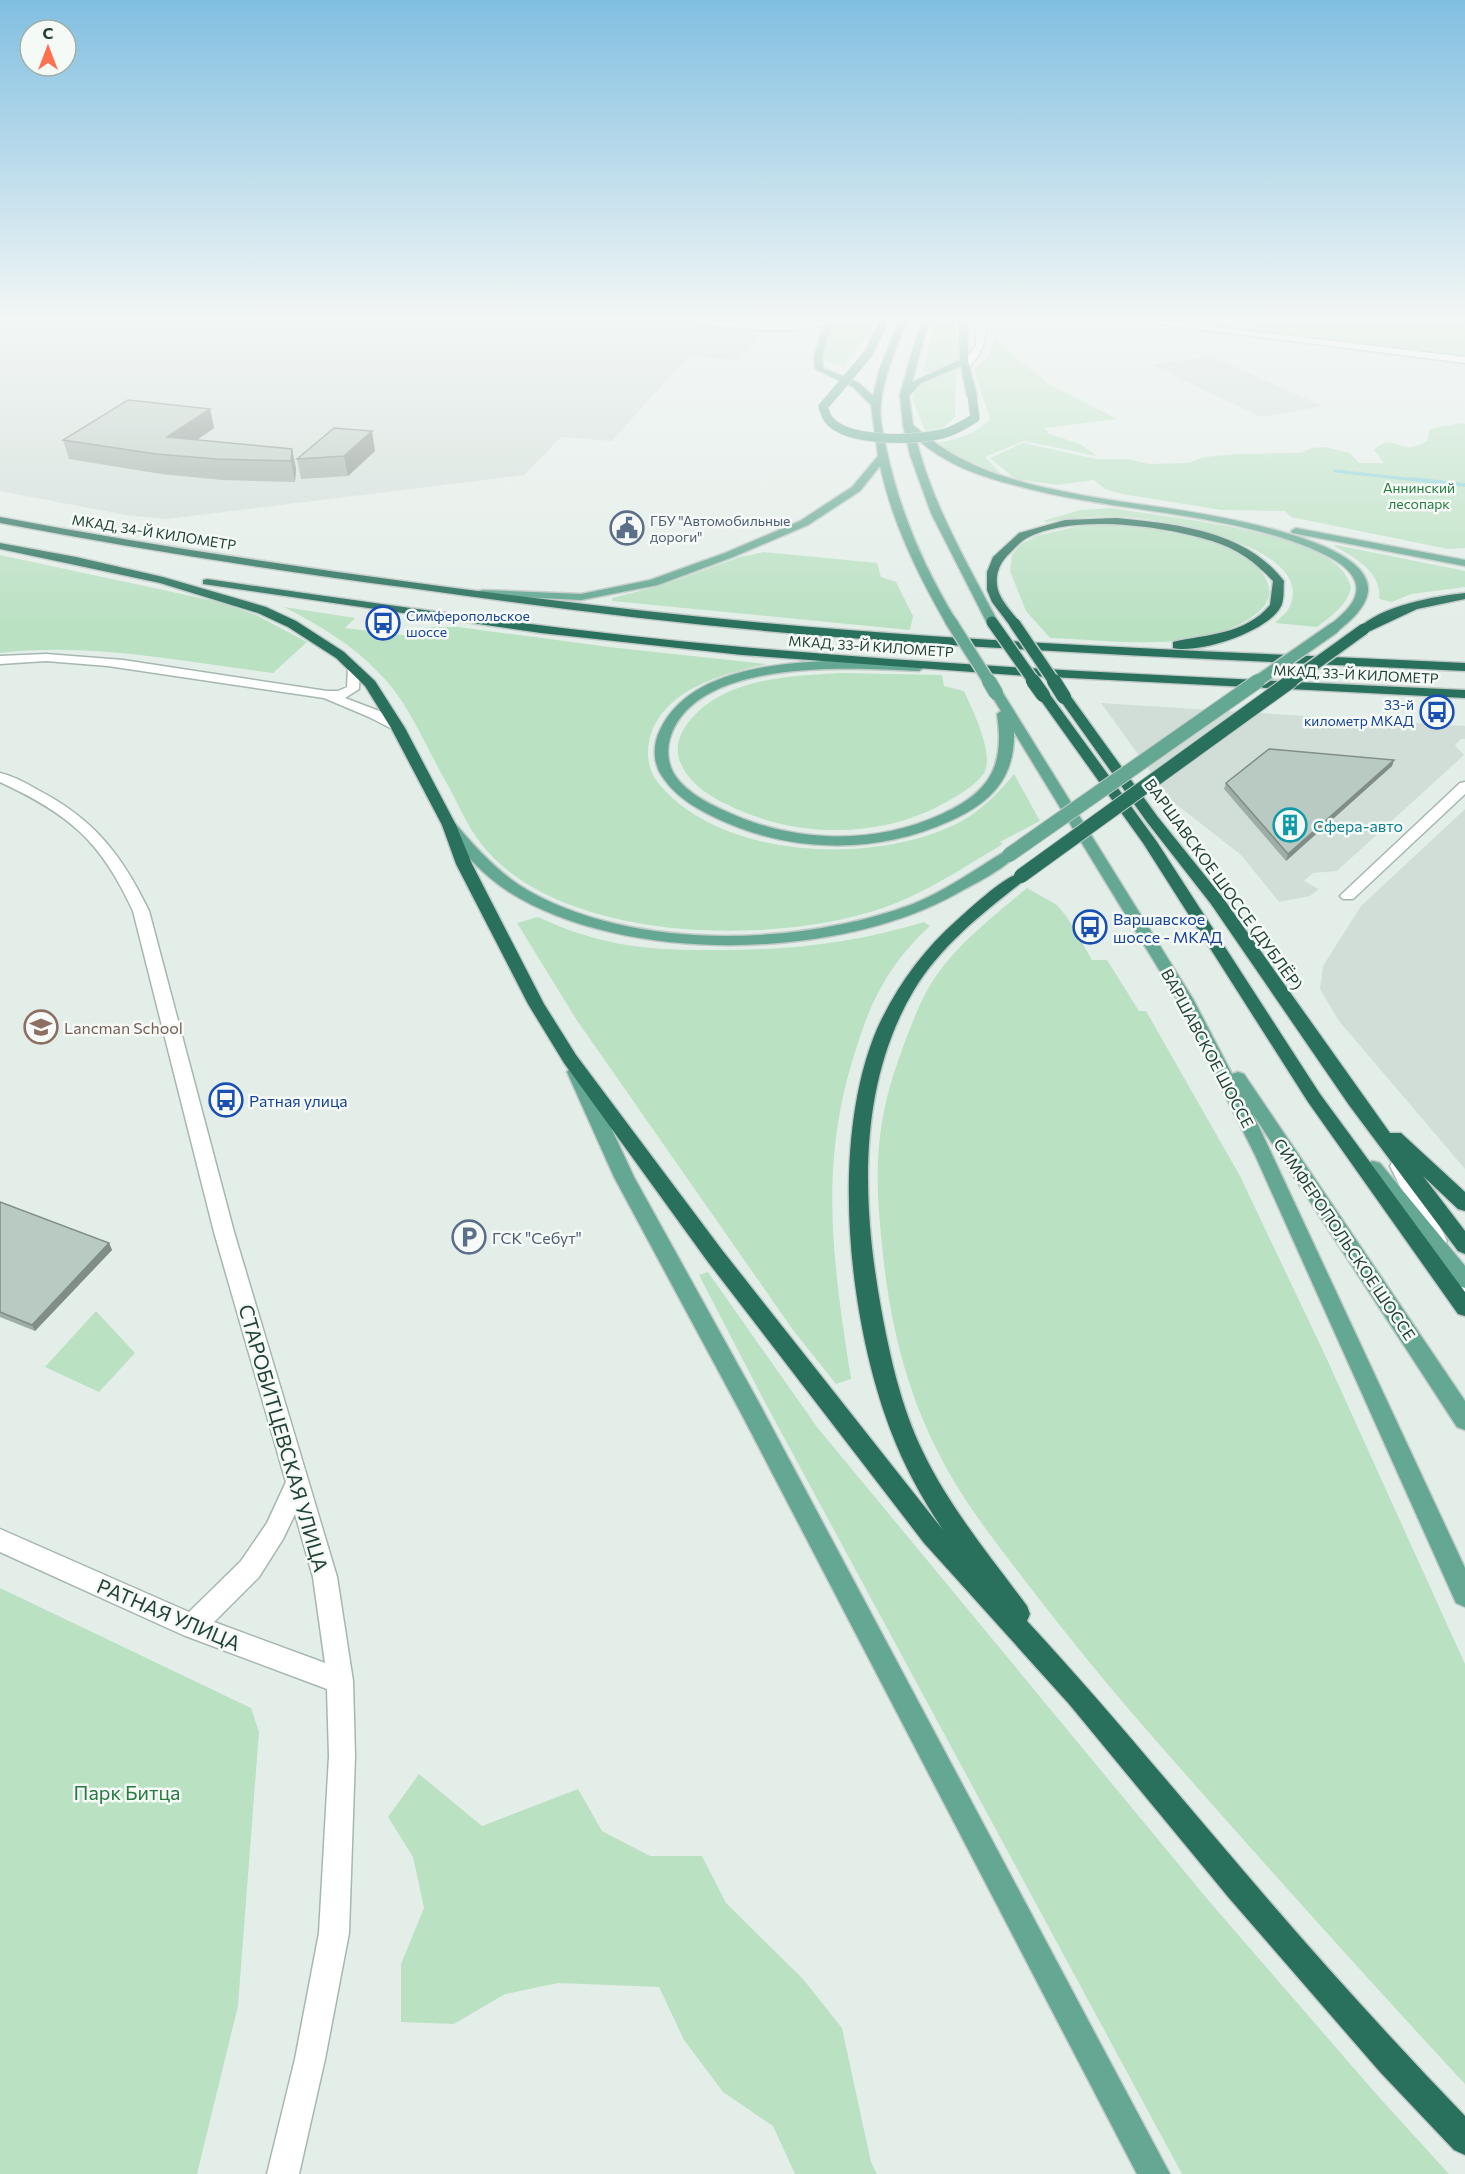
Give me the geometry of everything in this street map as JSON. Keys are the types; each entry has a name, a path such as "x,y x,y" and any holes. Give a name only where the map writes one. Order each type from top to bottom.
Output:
{"highway":[{"name":"МКАД, 34-Й КИЛОМЕТР","path":"0,520 159,549 305,571"},
{"path":"993,594 994,565 1000,553 1011,543 1051,526 1108,520 1172,527 1228,543 1266,565 1278,579 1281,594 1275,608 1264,619 1219,638 1145,648 1064,647"},
{"path":"0,546 163,580 262,610 317,639 354,667 376,692 399,728 449,825 464,864 536,1004 570,1059 715,1256 932,1535 1078,1695 1239,1888 1391,2061 1465,2139"},
{"name":"МКАД, 33-Й КИЛОМЕТР","path":"64,558 279,592 659,643 991,670 1434,693"},
{"name":"МКАД, 33-Й КИЛОМЕТР","path":"305,571 597,609 751,625 1064,647 1465,667"},
{"name":"ВАРШАВСКОЕ ШОССЕ (ДУБЛЁР)","path":"993,594 1152,819 1217,901 1355,1100 1465,1246"},
{"path":"1078,1695 953,1526 916,1462 899,1425 886,1382 864,1277 858,1216 857,1167 860,1128 869,1086 892,1017 905,991 942,943 1021,876 1364,629 1422,603 1465,596"},
{"path":"992,622 1150,842 1314,1098 1465,1308"},
{"path":"1355,1100 1465,1204"}],"main road":[{"path":"831,421 847,430 872,437 936,437 969,425 972,421"},
{"name":"ВАРШАВСКОЕ ШОССЕ","path":"877,421 896,511 925,573 950,620 1185,999 1264,1155 1465,1595"},
{"path":"908,421 922,479 992,622"},
{"path":"909,427 918,437 952,459 1005,479 1070,496 1309,533 1465,563"},
{"path":"444,590 533,597 581,597 654,583 729,555 804,523 856,489 883,456"},
{"path":"449,825 490,870 519,892 547,906 614,928 690,938 777,937 860,925 920,906 949,892 1009,855 1334,628 1347,617 1361,597 1362,588 1359,577 1350,567 1327,552 1285,536 1189,515"},
{"name":"ВАРШАВСКОЕ ШОССЕ (ДУБЛЁР)","path":"953,545 993,594"},
{"path":"991,670 843,665 790,668 744,676 720,684 684,706 671,721 664,734 661,750 664,765 672,779 693,799 725,818 755,830 820,840 857,840 891,836 922,827 960,810 988,790 1001,776 1007,758 1009,738 1004,714 996,693"},
{"name":"СИМФЕРОПОЛЬСКОЕ ШОССЕ","path":"1185,999 1465,1420"},
{"path":"570,1059 624,1177 750,1408 1154,2174"},
{"path":"1314,1098 1465,1280"}],"street":[{"path":"0,660 34,657 74,658 173,670 327,695 340,695 353,689 354,667"},
{"path":"1434,693 1465,695"},
{"path":"327,695 374,714 399,728"},
{"name":"СТАРОБИТЦЕВСКАЯ УЛИЦА","path":"0,777 61,808 87,827 109,850 133,893 150,942 224,1232 325,1577 340,1681 342,1756 334,1933 310,2059 283,2174"},
{"path":"1348,896 1465,786"},
{"path":"1393,1151 1443,1254 1465,1292"},
{"path":"192,1626 250,1569 275,1531 297,1483"},
{"name":"РАТНАЯ УЛИЦА","path":"0,1540 192,1626 340,1681"}],"shaded area":[{"path":"0,421 629,421 612,441 561,437 524,475 167,519 126,515 0,491"},
{"path":"1101,703 1465,726 1465,739 1461,739 1455,745 1464,755 1337,871 1313,873 1304,881 1319,889 1310,896 1279,902 1241,855 1172,801"},
{"path":"1465,809 1465,1169 1339,1021 1320,989 1323,966 1361,906"}],"green space":[{"path":"921,421 950,421 943,428 925,431"},
{"path":"987,421 1097,421 1045,428 1049,434 1080,444 1097,456 1024,441 985,457 1002,475 958,456 937,443 965,436"},
{"name":"Аннинский лесопарк","path":"1465,424 1465,548 1448,549 1291,517 1285,511 1222,510 1122,494 1105,489 1094,480 1057,485 1015,479 990,458 1023,443 1096,459 1129,459 1148,464 1188,463 1204,457 1238,454 1300,453 1312,448 1326,447 1350,453 1359,463 1384,463 1374,450 1380,445 1389,443 1413,447 1427,441 1430,429"},
{"path":"1112,508 1194,520 1283,539 1308,548 1329,559 1340,568 1351,587 1349,593 1338,610 1317,627 1275,623 1290,606 1292,586 1281,568 1261,553 1235,541 1178,525 1135,518 1102,517 1043,521 1080,510"},
{"path":"1108,524 1175,532 1225,546 1246,557 1261,571 1269,588 1268,600 1260,610 1240,624 1218,633 1195,638 1122,642 1050,638 1026,611 1010,571 1012,555 1020,545 1036,536 1080,526"},
{"path":"1334,546 1465,571 1465,587 1411,594 1392,602 1379,599 1379,590 1372,574 1350,555"},
{"path":"764,552 877,563 881,577 896,582 913,616 910,630 612,601 612,598 663,585 740,557"},
{"path":"0,555 219,602 256,615 307,642 273,673 102,652 34,650 0,653"},
{"path":"284,607 355,618 345,628 410,636 429,627 458,627 609,647 767,664 713,679 679,697 655,724 648,753 649,764 659,784 687,810 722,828 761,841 803,848 846,849 887,845 926,836 960,822 976,812 1014,774 1040,821 1000,842 1003,844 914,895 883,908 837,920 785,928 727,931 669,927 611,917 559,900 514,875 474,834 416,726 400,698 390,686 370,664 347,645 323,628"},
{"path":"842,673 942,675 944,686 964,691 972,709 985,743 987,765 984,773 975,783 958,795 915,816 861,829 833,830 805,828 751,815 707,793 685,772 678,756 680,736 699,711 716,698 735,689 777,678"},
{"path":"1027,888 1057,905 1067,917 1092,960 1107,960 1139,1011 1146,1011 1240,1176 1325,1355 1465,1664 1465,2084 1234,1829 1076,1646 970,1506 948,1472 917,1404 900,1352 885,1273 878,1202 878,1173 879,1144 885,1106 909,1031 934,979 965,942"},
{"path":"538,917 589,937 619,944 682,950 762,949 817,945 871,936 924,922 930,926 893,968 876,997 856,1049 844,1092 837,1133 832,1214 839,1294 851,1379 836,1384 793,1330 576,1019 517,923"},
{"path":"708,1272 817,1427 1209,1901 1378,2096 1449,2174 1182,2174 760,1393 699,1275"},
{"path":"96,1311 135,1353 99,1392 45,1367"},
{"name":"Парк Битца","path":"0,1588 251,1708 259,1732 238,2006 197,2174 0,2174"},
{"path":"419,1774 482,1826 578,1789 602,1831 650,1856 702,1856 726,1903 803,1979 842,2028 871,2162 877,2174 795,2174 773,2126 723,2092 684,2040 659,1987 558,1983 505,1994 454,2024 401,2022 401,1964 424,1908 413,1857 388,1817"}],"building":[{"path":"93,421 191,421 167,437 292,449 291,461 217,459 156,454 63,440"},
{"path":"334,428 372,431 344,456 297,459"},
{"name":"Сфера-авто","path":"1269,749 1394,760 1288,854 1226,783"},
{"path":"0,1202 109,1243 32,1325 0,1312"}],"waterway":[{"path":"1335,471 1425,481"},
{"path":"1411,479 1465,485"}],"place":[{"name":"ГБУ \"Автомобильные дороги\"","path":"627,528"},
{"name":"Симферопольское шоссе","path":"383,623"},
{"name":"33-й километр МКАД","path":"1437,712"},
{"name":"Сфера-авто","path":"1290,825"},
{"name":"Варшавское шоссе - МКАД","path":"1090,927"},
{"name":"Lancman School","path":"41,1027"},
{"name":"Ратная улица","path":"226,1100"},
{"name":"ГСК \"Себут\"","path":"469,1237"}]}
